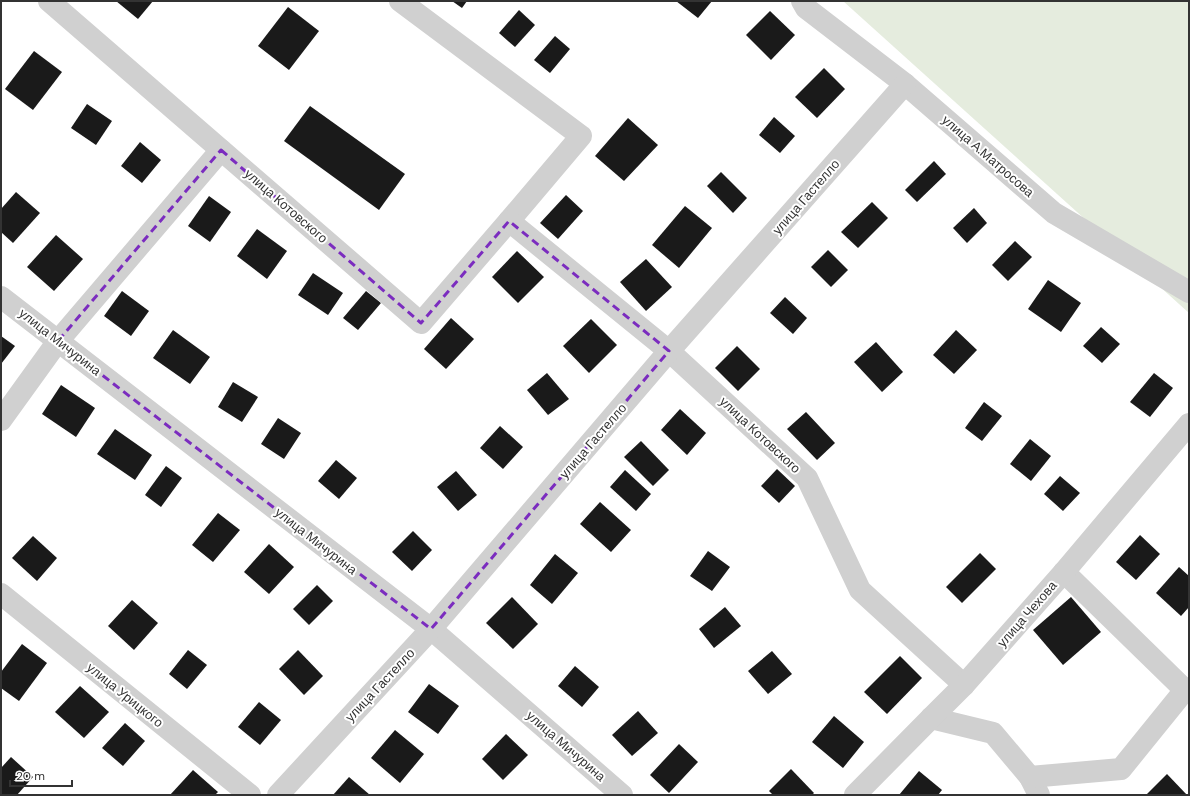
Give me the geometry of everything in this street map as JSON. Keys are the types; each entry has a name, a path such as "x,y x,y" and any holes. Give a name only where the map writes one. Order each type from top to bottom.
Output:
{"street":[{"name":"улица Котовского","path":"49,1 421,323 581,136 400,1"},
{"name":"улица А.Матросова","path":"802,1 806,8 905,84 1054,213 1189,292"},
{"name":"улица Гастелло","path":"278,795 431,629 669,351 905,84"},
{"path":"1,420 58,341 221,150"},
{"name":"улица Котовского","path":"509,221 669,351 807,478 860,590 964,685"},
{"name":"улица Мичурина","path":"1,297 431,629 622,795"},
{"name":"улица Чехова","path":"855,795 964,685 1064,572 1189,424"},
{"path":"931,718 993,733 1035,786 1121,769 1185,690 1064,572"},
{"name":"улица Урицкого","path":"1,594 250,795"}],"highlighted area":[{"path":"221,150 421,323 509,221 669,351 431,629 58,341"}],"shaded area":[{"path":"843,1 1189,1 1189,313"}],"building":[{"path":"116,1 153,1 138,19"},
{"path":"452,1 467,1 462,8"},
{"path":"676,1 712,1 698,18"},
{"path":"288,7 319,31 289,70 258,46"},
{"path":"519,10 535,25 515,47 499,33"},
{"path":"770,11 795,35 771,60 746,35"},
{"path":"555,36 570,49 550,73 534,60"},
{"path":"34,51 62,72 33,110 5,89"},
{"path":"824,68 845,89 817,118 795,97"},
{"path":"87,104 112,121 96,145 71,128"},
{"path":"310,106 405,174 379,210 284,141"},
{"path":"774,117 795,136 780,153 759,135"},
{"path":"628,118 658,145 624,181 595,156"},
{"path":"140,142 161,160 142,183 121,166"},
{"path":"934,161 946,174 917,202 905,190"},
{"path":"721,172 747,198 733,213 707,186"},
{"path":"16,192 40,213 13,243 1,232 1,209"},
{"path":"566,195 583,211 558,239 540,223"},
{"path":"209,196 231,212 210,242 188,226"},
{"path":"872,202 888,218 858,248 841,232"},
{"path":"685,206 712,228 679,268 652,245"},
{"path":"974,208 987,223 967,243 953,228"},
{"path":"257,229 287,251 267,279 237,256"},
{"path":"56,235 83,259 54,291 27,267"},
{"path":"1015,241 1032,257 1008,281 992,265"},
{"path":"828,250 848,270 831,287 811,267"},
{"path":"517,251 544,277 518,303 492,277"},
{"path":"646,259 672,287 646,311 620,282"},
{"path":"313,273 343,293 328,315 298,295"},
{"path":"1048,280 1081,303 1061,332 1028,309"},
{"path":"122,291 149,311 131,336 104,316"},
{"path":"366,291 381,303 358,330 343,318"},
{"path":"785,297 807,318 793,334 770,313"},
{"path":"451,318 474,339 446,369 424,349"},
{"path":"591,319 617,345 589,373 563,346"},
{"path":"1101,327 1120,344 1102,363 1083,346"},
{"path":"173,330 210,357 190,384 153,358"},
{"path":"956,330 977,350 954,374 933,355"},
{"path":"1,336 15,346 1,364"},
{"path":"876,342 903,372 882,392 854,362"},
{"path":"737,346 760,369 738,391 715,368"},
{"path":"547,373 569,399 548,415 527,390"},
{"path":"1154,373 1173,388 1150,417 1130,402"},
{"path":"233,382 258,397 242,422 218,407"},
{"path":"61,385 95,408 76,437 42,414"},
{"path":"984,402 1002,416 982,441 965,428"},
{"path":"680,409 706,433 687,455 661,430"},
{"path":"806,412 835,443 817,460 787,429"},
{"path":"278,418 301,433 284,459 261,444"},
{"path":"500,426 523,447 503,469 480,448"},
{"path":"115,429 152,455 135,480 97,454"},
{"path":"1030,439 1051,456 1031,481 1010,464"},
{"path":"641,441 669,470 653,486 624,457"},
{"path":"336,460 357,478 339,499 318,481"},
{"path":"166,466 182,478 161,507 145,495"},
{"path":"777,469 795,486 779,503 761,486"},
{"path":"625,470 651,494 636,511 610,487"},
{"path":"456,471 477,495 458,511 437,487"},
{"path":"1060,476 1080,493 1063,511 1044,494"},
{"path":"600,502 631,530 611,552 580,524"},
{"path":"218,513 240,530 213,562 192,545"},
{"path":"413,531 432,550 412,571 392,552"},
{"path":"1140,535 1160,554 1136,580 1116,562"},
{"path":"33,536 57,558 37,581 12,558"},
{"path":"269,544 294,567 269,594 244,572"},
{"path":"708,551 730,567 712,591 690,576"},
{"path":"980,553 996,569 962,603 946,587"},
{"path":"555,554 578,573 552,604 530,585"},
{"path":"1179,567 1189,576 1189,607 1181,616 1156,593"},
{"path":"317,585 333,601 309,625 293,609"},
{"path":"512,597 538,624 513,649 486,623"},
{"path":"1071,597 1101,632 1063,665 1033,630"},
{"path":"132,600 158,623 134,650 108,626"},
{"path":"725,607 741,626 714,648 699,629"},
{"path":"22,644 47,663 19,701 1,688 1,672"},
{"path":"188,650 207,665 187,689 169,674"},
{"path":"298,650 323,676 304,695 279,669"},
{"path":"772,651 792,674 768,694 748,671"},
{"path":"900,656 922,678 887,714 864,692"},
{"path":"575,666 599,687 582,707 558,686"},
{"path":"429,684 459,706 438,734 408,712"},
{"path":"80,686 109,712 84,738 55,712"},
{"path":"259,702 281,720 260,745 238,727"},
{"path":"638,711 658,733 632,756 612,735"},
{"path":"834,716 864,742 843,768 812,742"},
{"path":"125,723 145,741 123,766 102,748"},
{"path":"395,730 424,754 400,783 371,758"},
{"path":"506,734 528,755 503,780 482,759"},
{"path":"679,744 698,762 669,793 650,775"},
{"path":"11,757 33,777 17,795 1,795 1,768"},
{"path":"791,769 814,793 812,795 773,795 769,791"},
{"path":"193,770 218,792 215,795 170,795"},
{"path":"919,771 942,790 938,795 899,795"},
{"path":"1167,774 1187,795 1146,795"},
{"path":"349,777 370,795 333,795"}]}
